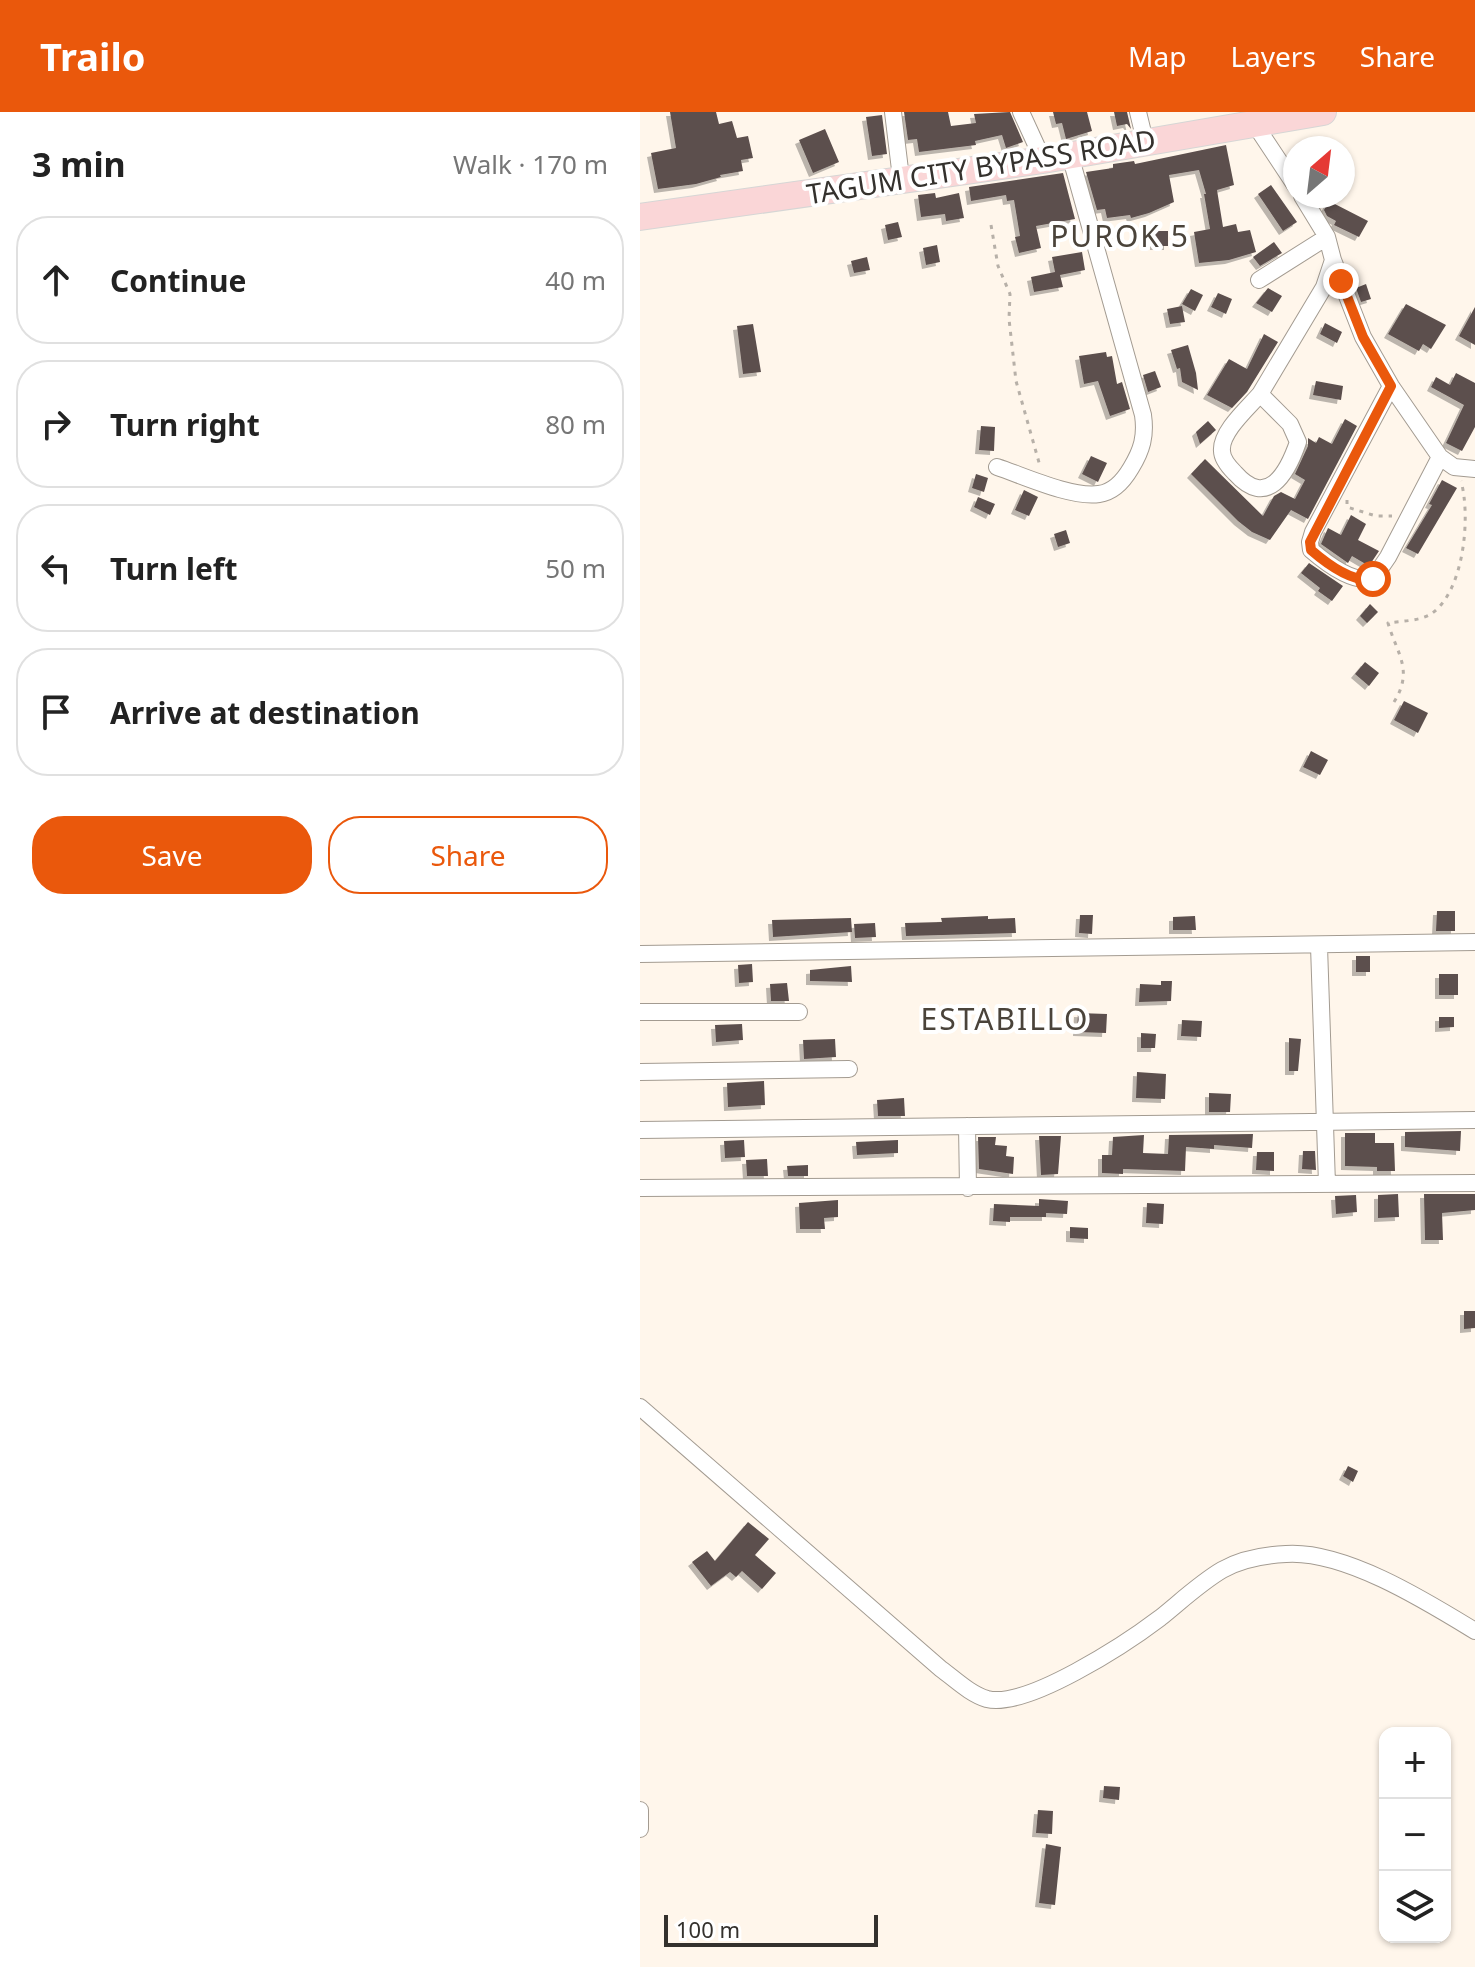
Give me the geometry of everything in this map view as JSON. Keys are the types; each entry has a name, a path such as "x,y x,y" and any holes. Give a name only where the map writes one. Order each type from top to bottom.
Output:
{"main road":[{"name":"TAGUM CITY BYPASS ROAD","path":"640,217 1043,160 1251,118 1323,112"}],"street":[{"path":"893,112 901,178"},
{"path":"1021,112 1043,160"},
{"path":"1138,112 1145,141"},
{"path":"1251,118 1283,167"},
{"path":"997,467 1053,486 1098,494 1113,489 1126,478 1146,430 1070,155"},
{"path":"1309,208 1327,237 1363,337 1391,386 1447,462 1475,469"},
{"path":"1259,280 1327,237"},
{"path":"1260,394 1290,424 1298,442 1277,481 1269,488 1260,490 1237,476 1221,452 1224,440 1260,394 1324,287 1333,260"},
{"path":"1391,386 1313,532 1311,550 1340,570 1365,581 1373,579 1410,515 1447,462"},
{"path":"640,954 1475,942"},
{"path":"1319,946 1327,1184"},
{"path":"640,1012 799,1012"},
{"path":"640,1072 849,1069"},
{"path":"640,1130 1475,1120"},
{"path":"967,1126 968,1188"},
{"path":"640,1188 1475,1183"},
{"path":"640,1407 941,1669 986,1699 1008,1700 1034,1693 1102,1656 1157,1620 1224,1569 1253,1558 1288,1553 1322,1555 1371,1574 1475,1631"},
{"path":"640,1810 640,1829"}],"path":[{"path":"991,225 998,266 1010,294 1009,319 1016,381 1038,463 1053,486"},
{"path":"1394,702 1402,688 1404,662 1388,623 1429,616 1448,599 1458,571 1465,499 1462,482 1447,462"},
{"path":"1338,488 1346,495 1347,507 1360,512 1376,516 1410,515"}],"building":[{"path":"670,112 716,112 719,124 732,121 737,138 748,136 753,158 741,160 743,171 696,184 658,189 651,153 676,148"},
{"path":"904,112 948,112 951,126 976,123 974,114 1010,112 1023,142 1006,148 1002,135 975,141 976,145 919,152 917,139 908,140"},
{"path":"1053,112 1087,112 1092,131 1066,139 1062,123 1056,124"},
{"path":"1114,112 1127,112 1131,129 1127,124 1117,126"},
{"path":"882,115 887,154 872,156 866,117"},
{"path":"825,129 839,162 813,173 799,140"},
{"path":"1226,145 1234,185 1217,190 1223,227 1236,224 1238,232 1250,230 1256,252 1229,260 1199,263 1194,232 1210,229 1206,194 1199,170 1169,175 1174,202 1149,213 1131,218 1130,215 1107,218 1105,209 1097,210 1086,172 1113,168 1113,164 1134,161 1135,164"},
{"path":"1063,173 1075,219 1036,226 1041,248 1019,253 1015,237 1020,236 1014,200 1007,201 1006,195 971,201 969,187"},
{"path":"1271,185 1283,202 1283,208 1287,208 1297,222 1283,231 1258,194"},
{"path":"935,193 936,198 959,193 964,218 946,221 945,214 921,217 918,195"},
{"path":"1343,208 1368,221 1359,237 1334,225 1336,221 1324,210"},
{"path":"898,222 902,237 888,240 885,225"},
{"path":"1154,231 1168,231 1168,246 1154,246"},
{"path":"1274,242 1282,253 1260,266 1253,257"},
{"path":"937,245 940,262 926,265 923,248"},
{"path":"1082,252 1085,270 1060,275 1063,287 1034,292 1031,277 1055,272 1052,257"},
{"path":"867,257 870,270 854,273 851,261"},
{"path":"1366,284 1371,299 1361,302 1356,288"},
{"path":"1268,288 1282,296 1272,312 1256,303"},
{"path":"1191,289 1203,295 1195,311 1182,304"},
{"path":"1218,293 1232,299 1226,314 1211,307"},
{"path":"1406,304 1446,325 1431,349 1423,344 1419,351 1388,334"},
{"path":"1182,306 1185,322 1170,324 1167,309"},
{"path":"1475,307 1475,345 1459,336"},
{"path":"1325,323 1342,332 1337,343 1320,334"},
{"path":"753,324 761,372 743,374 737,326"},
{"path":"1264,334 1278,342 1247,392 1232,408 1207,395 1229,359 1247,369"},
{"path":"1188,345 1198,390 1182,382 1180,368 1177,369 1171,350"},
{"path":"1106,352 1107,357 1112,356 1117,384 1122,382 1130,409 1110,416 1098,381 1084,384 1079,356"},
{"path":"1155,371 1161,387 1148,392 1143,375"},
{"path":"1456,373 1475,383 1475,427 1462,451 1446,443 1464,405 1431,387 1436,377 1450,385"},
{"path":"1316,381 1343,386 1341,400 1313,395"},
{"path":"1345,419 1357,426 1308,519 1291,510 1270,540 1238,521 1191,474 1205,459 1263,516 1274,496 1281,492 1295,499 1305,480 1295,474 1308,446 1308,438 1316,443 1319,437 1332,444"},
{"path":"1208,421 1216,430 1200,444 1196,432"},
{"path":"981,426 995,427 994,451 979,450"},
{"path":"1091,456 1107,463 1098,482 1082,474"},
{"path":"976,474 988,478 984,492 972,488"},
{"path":"1442,480 1457,488 1418,554 1406,548 1432,505 1429,504"},
{"path":"1024,490 1038,497 1029,516 1015,510"},
{"path":"978,497 995,504 990,515 974,507"},
{"path":"1351,515 1366,524 1358,540 1379,551 1369,566 1352,556 1348,563 1321,544 1328,528 1341,535"},
{"path":"1066,530 1070,543 1058,547 1054,534"},
{"path":"1309,563 1343,586 1332,601 1301,573"},
{"path":"1370,604 1378,612 1367,623 1360,616"},
{"path":"1365,662 1379,673 1369,686 1355,674"},
{"path":"1404,701 1428,713 1418,733 1394,720"},
{"path":"1311,751 1328,760 1320,775 1303,767"},
{"path":"1437,911 1455,911 1455,931 1436,931"},
{"path":"1080,915 1093,915 1092,934 1079,933"},
{"path":"988,916 988,919 1015,918 1016,933 906,936 905,923"},
{"path":"1195,916 1196,930 1173,930 1173,917"},
{"path":"851,918 852,932 773,937 772,920"},
{"path":"875,923 876,937 855,938 854,924"},
{"path":"1356,956 1370,956 1370,972 1356,972"},
{"path":"752,964 753,982 739,983 738,965"},
{"path":"851,966 852,982 810,981 810,970"},
{"path":"1439,974 1458,974 1458,995 1439,995"},
{"path":"1161,981 1172,981 1171,1001 1139,1002 1140,984 1161,985"},
{"path":"787,983 789,1001 771,1001 770,984"},
{"path":"1078,1013 1107,1014 1106,1033 1077,1032"},
{"path":"1439,1017 1454,1017 1454,1027 1439,1028"},
{"path":"1182,1020 1202,1021 1201,1037 1181,1036"},
{"path":"742,1024 743,1040 716,1042 715,1025"},
{"path":"1141,1033 1156,1034 1155,1048 1141,1048"},
{"path":"1289,1038 1301,1039 1298,1071 1289,1071"},
{"path":"835,1039 836,1057 804,1059 803,1040"},
{"path":"1137,1072 1166,1074 1165,1099 1136,1098"},
{"path":"764,1081 765,1105 728,1107 727,1083"},
{"path":"1209,1093 1231,1094 1230,1112 1209,1112"},
{"path":"904,1098 905,1116 878,1116 877,1100"},
{"path":"1461,1131 1460,1151 1405,1147 1405,1132"},
{"path":"1345,1133 1375,1133 1375,1143 1394,1143 1395,1171 1345,1166"},
{"path":"1253,1134 1252,1148 1214,1145 1214,1149 1186,1147 1185,1171 1123,1169 1123,1174 1102,1173 1102,1155 1112,1155 1113,1137 1144,1135 1143,1153 1168,1154 1169,1135"},
{"path":"1039,1136 1061,1136 1058,1174 1041,1175"},
{"path":"978,1137 996,1137 995,1145 1007,1146 1006,1156 1014,1157 1013,1174 979,1169"},
{"path":"744,1140 745,1157 725,1158 724,1141"},
{"path":"898,1140 898,1153 857,1155 856,1142"},
{"path":"1303,1151 1315,1151 1316,1170 1302,1169"},
{"path":"1257,1152 1274,1152 1274,1171 1256,1170"},
{"path":"767,1159 768,1176 747,1176 746,1160"},
{"path":"808,1165 808,1176 788,1176 787,1166"},
{"path":"1398,1194 1399,1217 1378,1218 1378,1195"},
{"path":"1424,1194 1475,1194 1475,1210 1442,1213 1443,1240 1425,1240"},
{"path":"1356,1195 1357,1212 1336,1214 1335,1196"},
{"path":"1039,1199 1068,1201 1067,1214 1046,1213 1046,1217 1010,1217 1010,1222 993,1221 994,1204 1039,1206"},
{"path":"838,1200 838,1217 824,1218 825,1229 800,1229 799,1203"},
{"path":"1147,1203 1164,1204 1163,1224 1146,1223"},
{"path":"1070,1227 1088,1228 1088,1239 1070,1238"},
{"path":"1464,1311 1475,1311 1475,1328 1464,1329"},
{"path":"1348,1466 1358,1471 1353,1482 1343,1476"},
{"path":"748,1522 769,1539 755,1555 776,1573 762,1589 742,1571 736,1577 730,1572 711,1586 692,1562 707,1551 715,1561"},
{"path":"1104,1786 1120,1787 1119,1800 1103,1798"},
{"path":"1038,1810 1053,1811 1052,1834 1036,1833"},
{"path":"1046,1844 1061,1847 1055,1905 1039,1903"}],"district":[{"name":"PUROK 5","path":"1120,235"},
{"name":"ESTABILLO","path":"1005,1018"}],"route":[{"path":"1341,281 1363,337 1391,386 1310,542 1311,550 1340,570 1365,581 1373,579"}]}
